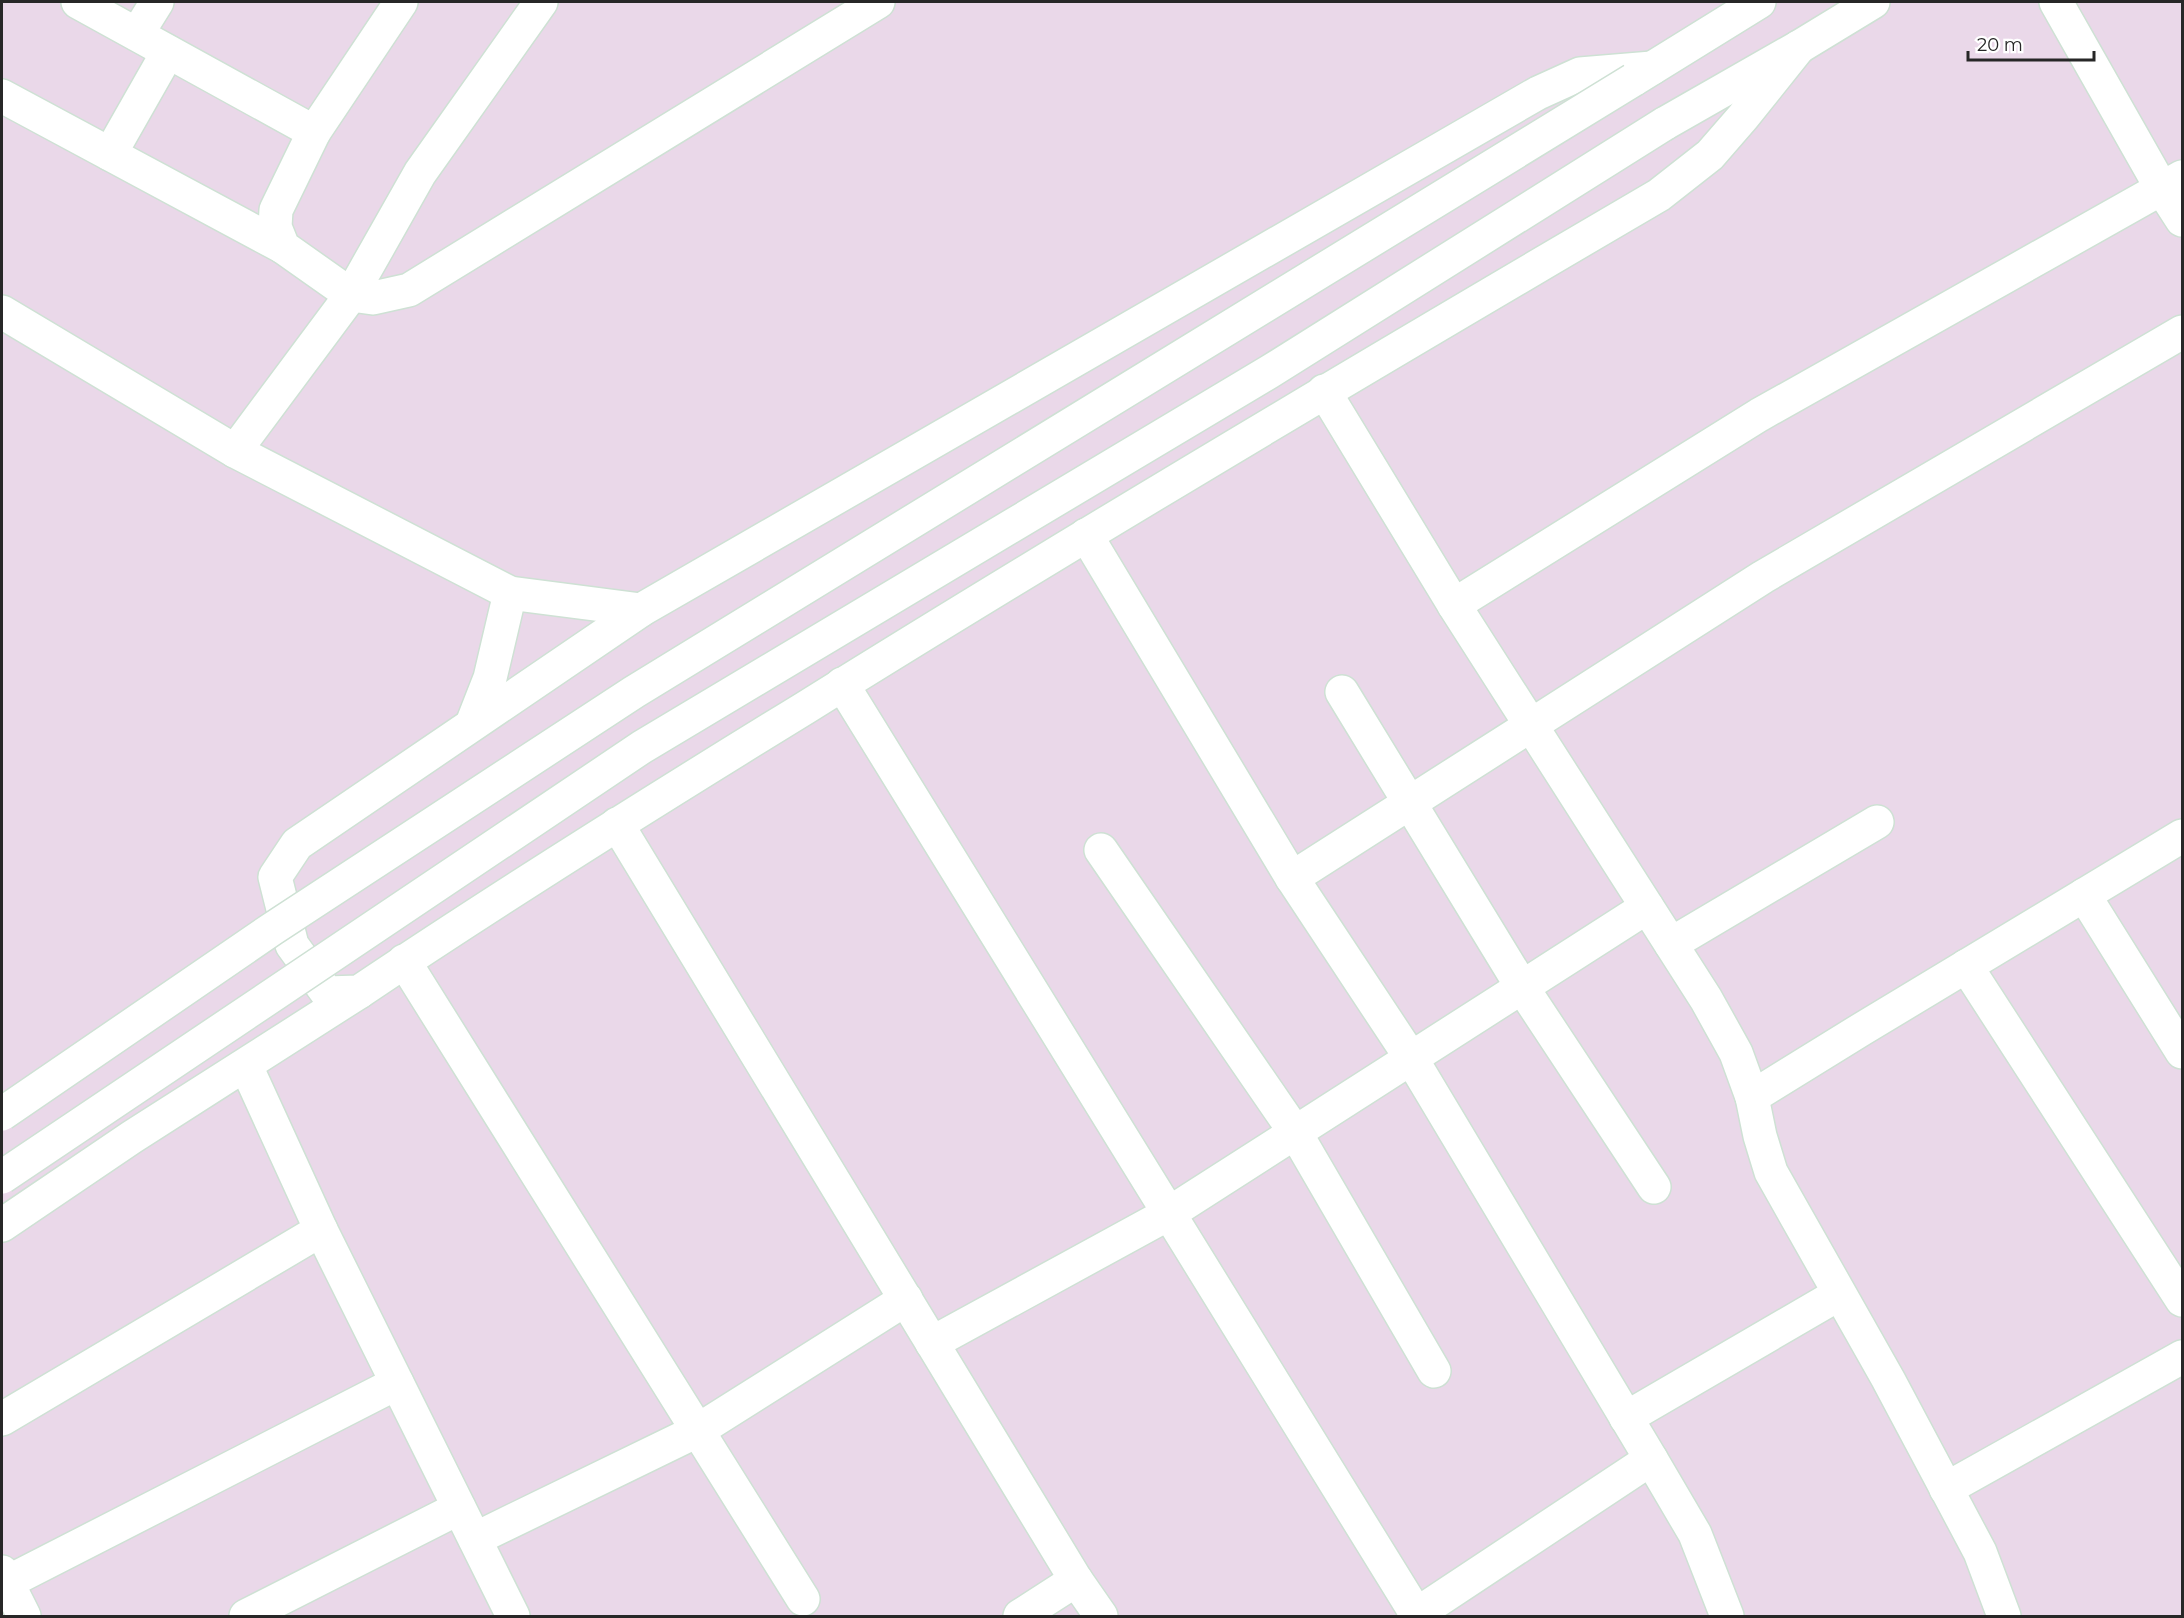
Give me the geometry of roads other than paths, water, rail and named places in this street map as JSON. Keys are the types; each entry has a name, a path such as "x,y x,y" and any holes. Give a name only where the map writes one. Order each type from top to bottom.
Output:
{"street":[{"path":"78,2 314,132"},
{"path":"137,34 157,2"},
{"path":"283,247 275,227 276,210 314,132 400,2"},
{"path":"236,451 351,295 420,173 541,2"},
{"path":"2,96 283,247 351,295 373,298 409,290 878,2"},
{"path":"2,1114 272,929 634,692 1759,2"},
{"path":"2,1177 642,747 1269,372 1664,124 1873,2"},
{"path":"2056,2 2172,183 2182,220"},
{"path":"2,1225 132,1137 246,1066 616,824 1324,391 1659,195 1710,155 1799,47"},
{"path":"110,154 168,52"},
{"path":"359,992 327,993 292,945 275,877 297,844 641,610 1538,93 1580,75 1642,74"},
{"path":"1454,605 1759,415 2172,183"},
{"path":"2,312 236,451 510,593 641,610"},
{"path":"1292,878 1763,577 2182,332"},
{"path":"1324,391 1454,605 1706,999 1737,1053 1752,1097 1760,1136 1771,1172 1888,1379 1980,1552 2004,1617"},
{"path":"1086,535 1292,878 1411,1058 1651,1459 1695,1534 1727,1617"},
{"path":"472,724 490,678 510,593"},
{"path":"842,684 1416,1616 1651,1459"},
{"path":"1342,692 1522,987 1654,1187"},
{"path":"1671,944 1877,822"},
{"path":"616,824 1076,1580 1101,1617"},
{"path":"1752,1097 2182,836"},
{"path":"1101,850 1295,1132 1434,1371"},
{"path":"2084,895 2182,1052"},
{"path":"932,1343 1168,1214 1647,907"},
{"path":"404,961 803,1599"},
{"path":"1966,966 2182,1300"},
{"path":"246,1066 321,1230 513,1617"},
{"path":"2,1419 321,1230"},
{"path":"1626,1418 1839,1294"},
{"path":"475,1539 697,1431 906,1299"},
{"path":"1946,1489 2182,1357"},
{"path":"24,1617 3,1580 397,1383"},
{"path":"246,1617 459,1508"},
{"path":"1020,1617 1076,1580"}]}
